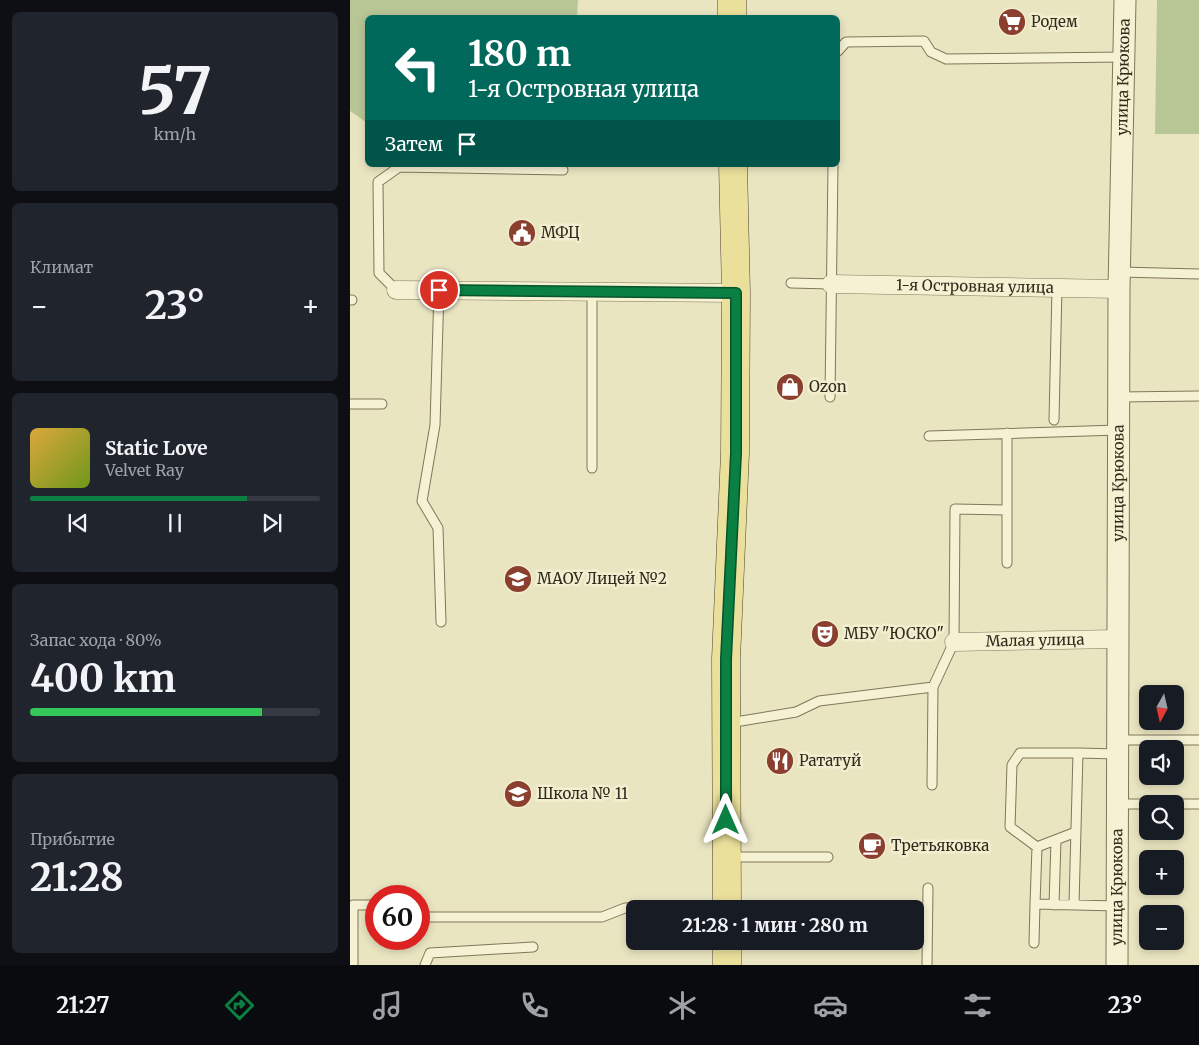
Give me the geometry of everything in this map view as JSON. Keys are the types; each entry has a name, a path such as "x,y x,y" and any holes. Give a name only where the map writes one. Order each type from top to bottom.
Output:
{"main road":[{"path":"732,0 732,15"},
{"path":"727,900 726,659 736,453 736,293 733,167"},
{"path":"727,950 727,965"}],"street":[{"name":"улица Крюкова","path":"1117,965 1119,281 1125,0"},
{"name":"1-я Островная улица","path":"831,284 1057,288 1119,281"},
{"path":"396,290 592,290 736,293"},
{"name":"Малая улица","path":"954,642 1118,640"}],"lane":[{"path":"840,49 846,42 924,41 931,52 946,59 1124,57"},
{"path":"396,290 379,272 378,182 400,167 563,170"},
{"path":"830,397 833,167"},
{"path":"1119,281 1199,274"},
{"path":"791,283 831,284"},
{"path":"1054,420 1057,288"},
{"path":"439,290 435,425 422,501 438,528 441,622"},
{"path":"592,290 592,468"},
{"path":"1119,396 1199,396"},
{"path":"350,404 382,404"},
{"path":"929,436 1119,430"},
{"path":"1007,433 1007,563"},
{"path":"932,785 933,687 954,642 955,509 1007,510"},
{"path":"726,724 796,712 819,701 933,687"},
{"path":"1037,847 1010,827 1012,765 1020,753 1078,753 1118,747 1199,740"},
{"path":"1074,905 1078,753"},
{"path":"1117,804 1139,804"},
{"path":"1184,804 1199,804"},
{"path":"1037,847 1076,832"},
{"path":"1054,905 1056,840"},
{"path":"1034,943 1037,847"},
{"path":"726,856 828,857"},
{"path":"927,965 928,888"},
{"path":"1035,904 1117,906"},
{"path":"353,965 351,935 353,905 365,905"},
{"path":"430,917 602,917 626,908"},
{"path":"425,965 430,953 533,947"}],"green space":[{"path":"350,0 578,0 577,15 365,15 365,121 350,111"},
{"path":"1157,0 1199,0 1199,134 1155,134"}],"place":[{"name":"Родем","path":"1012,22"},
{"name":"МФЦ","path":"522,233"},
{"name":"Ozon","path":"790,387"},
{"name":"МАОУ Лицей №2","path":"518,579"},
{"name":"МБУ \"ЮСКО\"","path":"825,634"},
{"name":"Рататуй","path":"780,761"},
{"name":"Школа № 11","path":"518,794"},
{"name":"Третьяковка","path":"872,846"}],"route":[{"path":"439,290 692,291 736,293 736,453 726,659 726,820"}]}
